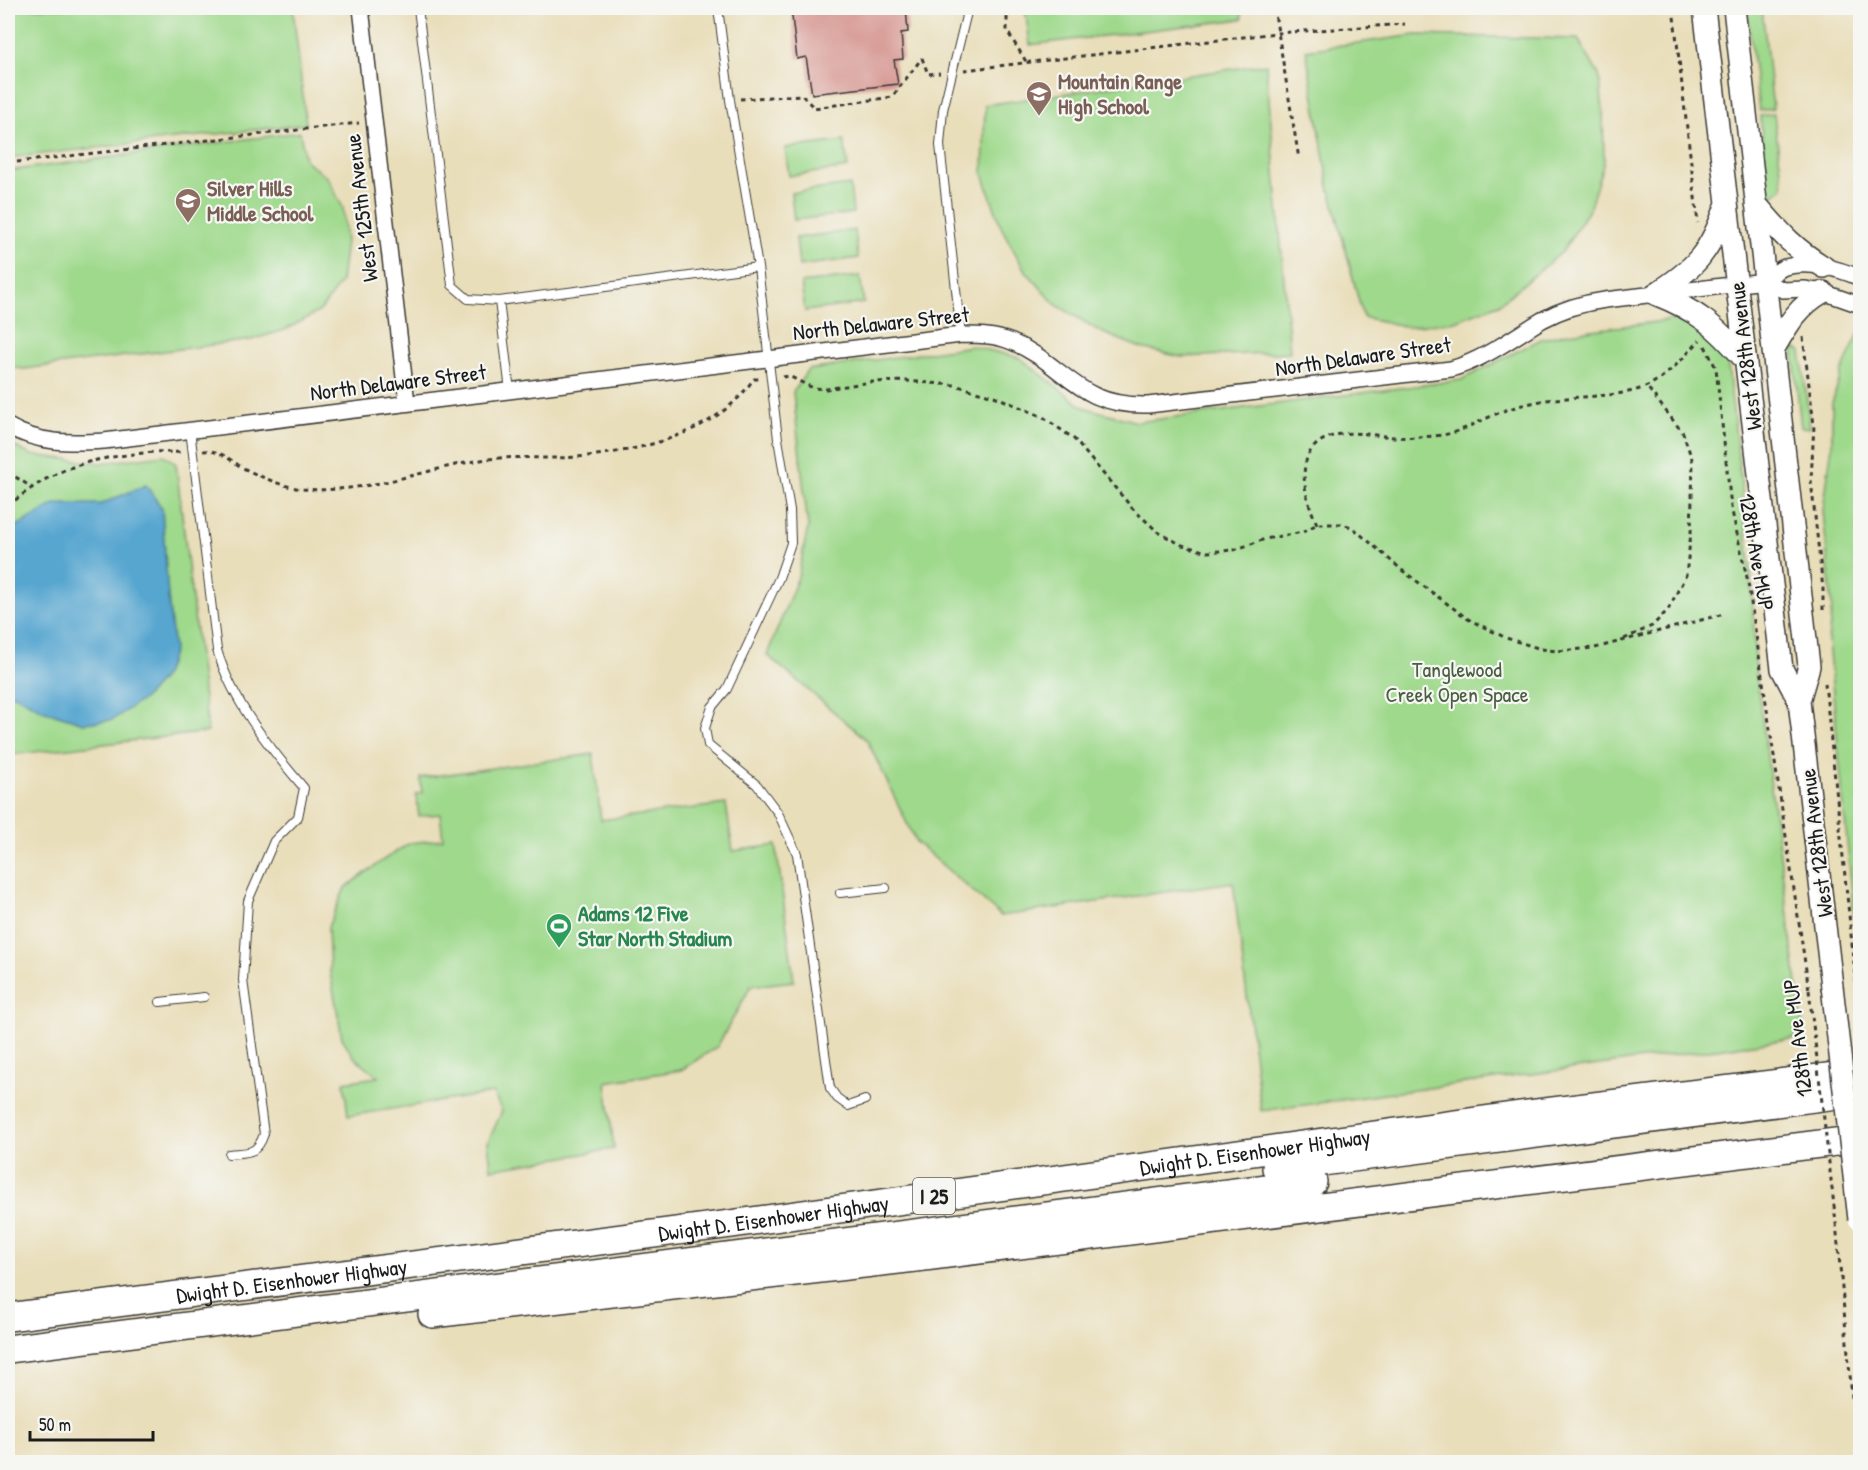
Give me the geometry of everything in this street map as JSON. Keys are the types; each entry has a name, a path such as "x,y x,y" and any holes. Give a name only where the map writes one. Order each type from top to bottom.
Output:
{"highway":[{"name":"Dwight D. Eisenhower Highway","path":"8,1317 731,1224 1527,1114 1860,1073"},
{"path":"8,1331 1860,1092"},
{"path":"8,1349 1860,1111"},
{"path":"8,1362 936,1256 1860,1139"}],"main road":[{"name":"West 128th Avenue","path":"1704,8 1782,669 1799,701 1860,1224"},
{"name":"West 128th Avenue","path":"1734,8 1809,666 1799,701"},
{"path":"1655,294 1680,278 1699,260 1713,239 1727,202"},
{"path":"1756,204 1782,236 1824,267"},
{"path":"1773,350 1796,313 1807,302 1823,292"},
{"path":"1655,294 1683,305 1705,318 1746,361"}],"street":[{"name":"West 125th Avenue","path":"361,8 407,403"},
{"name":"North Delaware Street","path":"8,426 41,440 67,444 104,441 961,335 989,336 1012,342 1037,356 1082,390 1104,400 1148,405 1451,369 1476,360 1542,320 1567,309 1599,301 1765,281 1783,268 1808,265 1824,267 1860,278"},
{"name":"North Delaware Street","path":"1765,281 1783,290 1804,289 1823,292 1860,305"}],"lane":[{"path":"418,8 452,285 468,299 499,301 758,267"},
{"path":"718,8 730,100 758,267 790,510 791,543 779,578 727,689 712,706 705,728 708,745 757,785 778,813 797,854 830,1088 837,1098 848,1106 865,1100"},
{"path":"961,335 940,146 943,110 968,8"},
{"path":"499,301 510,391"},
{"path":"190,430 217,650 225,676 267,744 303,788 298,817 274,841 248,901 243,980 264,1134 260,1145 252,1152 229,1154"},
{"path":"840,894 886,888"},
{"path":"160,1002 204,997"}],"path":[{"path":"1007,8 1007,31 1027,63"},
{"path":"1274,8 1299,159"},
{"path":"1672,8 1699,227"},
{"path":"730,100 802,94 814,108 892,97 922,58 928,74 1277,33 1404,24"},
{"path":"8,163 359,123"},
{"path":"1317,524 1309,507 1305,489 1305,473 1308,455 1320,442 1335,435 1358,432 1398,437 1437,436 1457,432 1505,410 1542,401 1620,393 1647,387 1663,377 1702,339 1704,334"},
{"name":"128th Ave MUP","path":"1702,339 1716,368 1731,507 1748,582 1809,990 1836,1223 1858,1462"},
{"path":"789,376 813,388 826,389 871,382 907,381 954,385 994,396 1043,417 1074,439 1133,509 1158,532 1182,546 1207,552 1234,549 1265,539 1303,532 1317,524 1341,524 1352,527 1435,596 1468,619 1506,638 1541,649 1557,651 1595,648 1724,614"},
{"path":"8,506 31,487 48,477 87,462 156,452 192,452 213,449 244,468 301,489 342,489 380,485 442,467 484,459 519,456 554,458 608,453 643,446 696,428 736,401 754,380"},
{"path":"1617,642 1652,626 1668,610 1686,575 1691,533 1693,462 1683,433 1647,387"},
{"path":"8,472 31,487"},
{"path":"1856,982 1860,1022"}],"green space":[{"path":"8,8 293,8 306,124 8,158"},
{"path":"1025,8 1241,8 1242,19 1030,45"},
{"path":"1747,8 1762,8 1773,109 1759,111"},
{"path":"1416,35 1578,39 1599,75 1603,110 1604,162 1589,210 1562,252 1499,304 1455,321 1408,327 1363,317 1328,182 1306,50"},
{"path":"1266,64 1290,352 1181,357 1141,348 1101,332 1055,304 1024,269 1001,227 983,174 985,105"},
{"path":"1774,114 1783,188 1771,197 1760,116"},
{"path":"300,132 305,160 328,178 343,208 346,241 341,282 320,311 287,329 251,340 24,369 8,367 8,171"},
{"path":"844,141 848,168 789,176 785,148"},
{"path":"850,185 853,213 794,220 791,193"},
{"path":"855,230 858,258 799,266 796,238"},
{"path":"860,276 864,303 805,311 801,283"},
{"name":"Tanglewood Creek Open Space","path":"1672,320 1691,322 1699,326 1699,336 1705,339 1714,337 1728,366 1751,573 1756,673 1804,1037 1261,1111 1233,882 1001,916 916,842 867,740 767,655 798,577 808,527 793,392 808,370 972,346 1020,358 1083,407 1137,422 1461,380 1541,339 1568,333"},
{"path":"1860,331 1860,978 1828,641 1832,606 1823,511 1832,445 1832,403 1842,371"},
{"path":"1793,348 1801,351 1810,427 1801,428"},
{"path":"8,443 31,455 101,463 164,455 176,464 208,732 8,755"},
{"name":"Adams 12 Five Star North Stadium","path":"593,754 601,820 726,804 733,851 776,845 794,981 751,986 717,1047 681,1070 606,1082 614,1149 491,1169 488,1142 502,1111 493,1093 348,1116 344,1082 378,1077 354,1057 342,1038 330,972 328,927 345,888 410,843 443,839 440,814 419,816 416,794 422,793 420,778"}],"water":[{"path":"146,485 162,508 174,650 165,675 145,698 112,720 84,723 42,710 8,693 8,531 55,504 101,504"}],"building":[{"path":"791,8 906,8 908,32 901,33 903,59 894,60 898,84 812,94 806,57 797,59"}],"place":[{"name":"Mountain Range High School","path":"1039,117"},
{"name":"Silver Hills Middle School","path":"188,224"},
{"name":"Adams 12 Five Star North Stadium","path":"559,949"}]}
